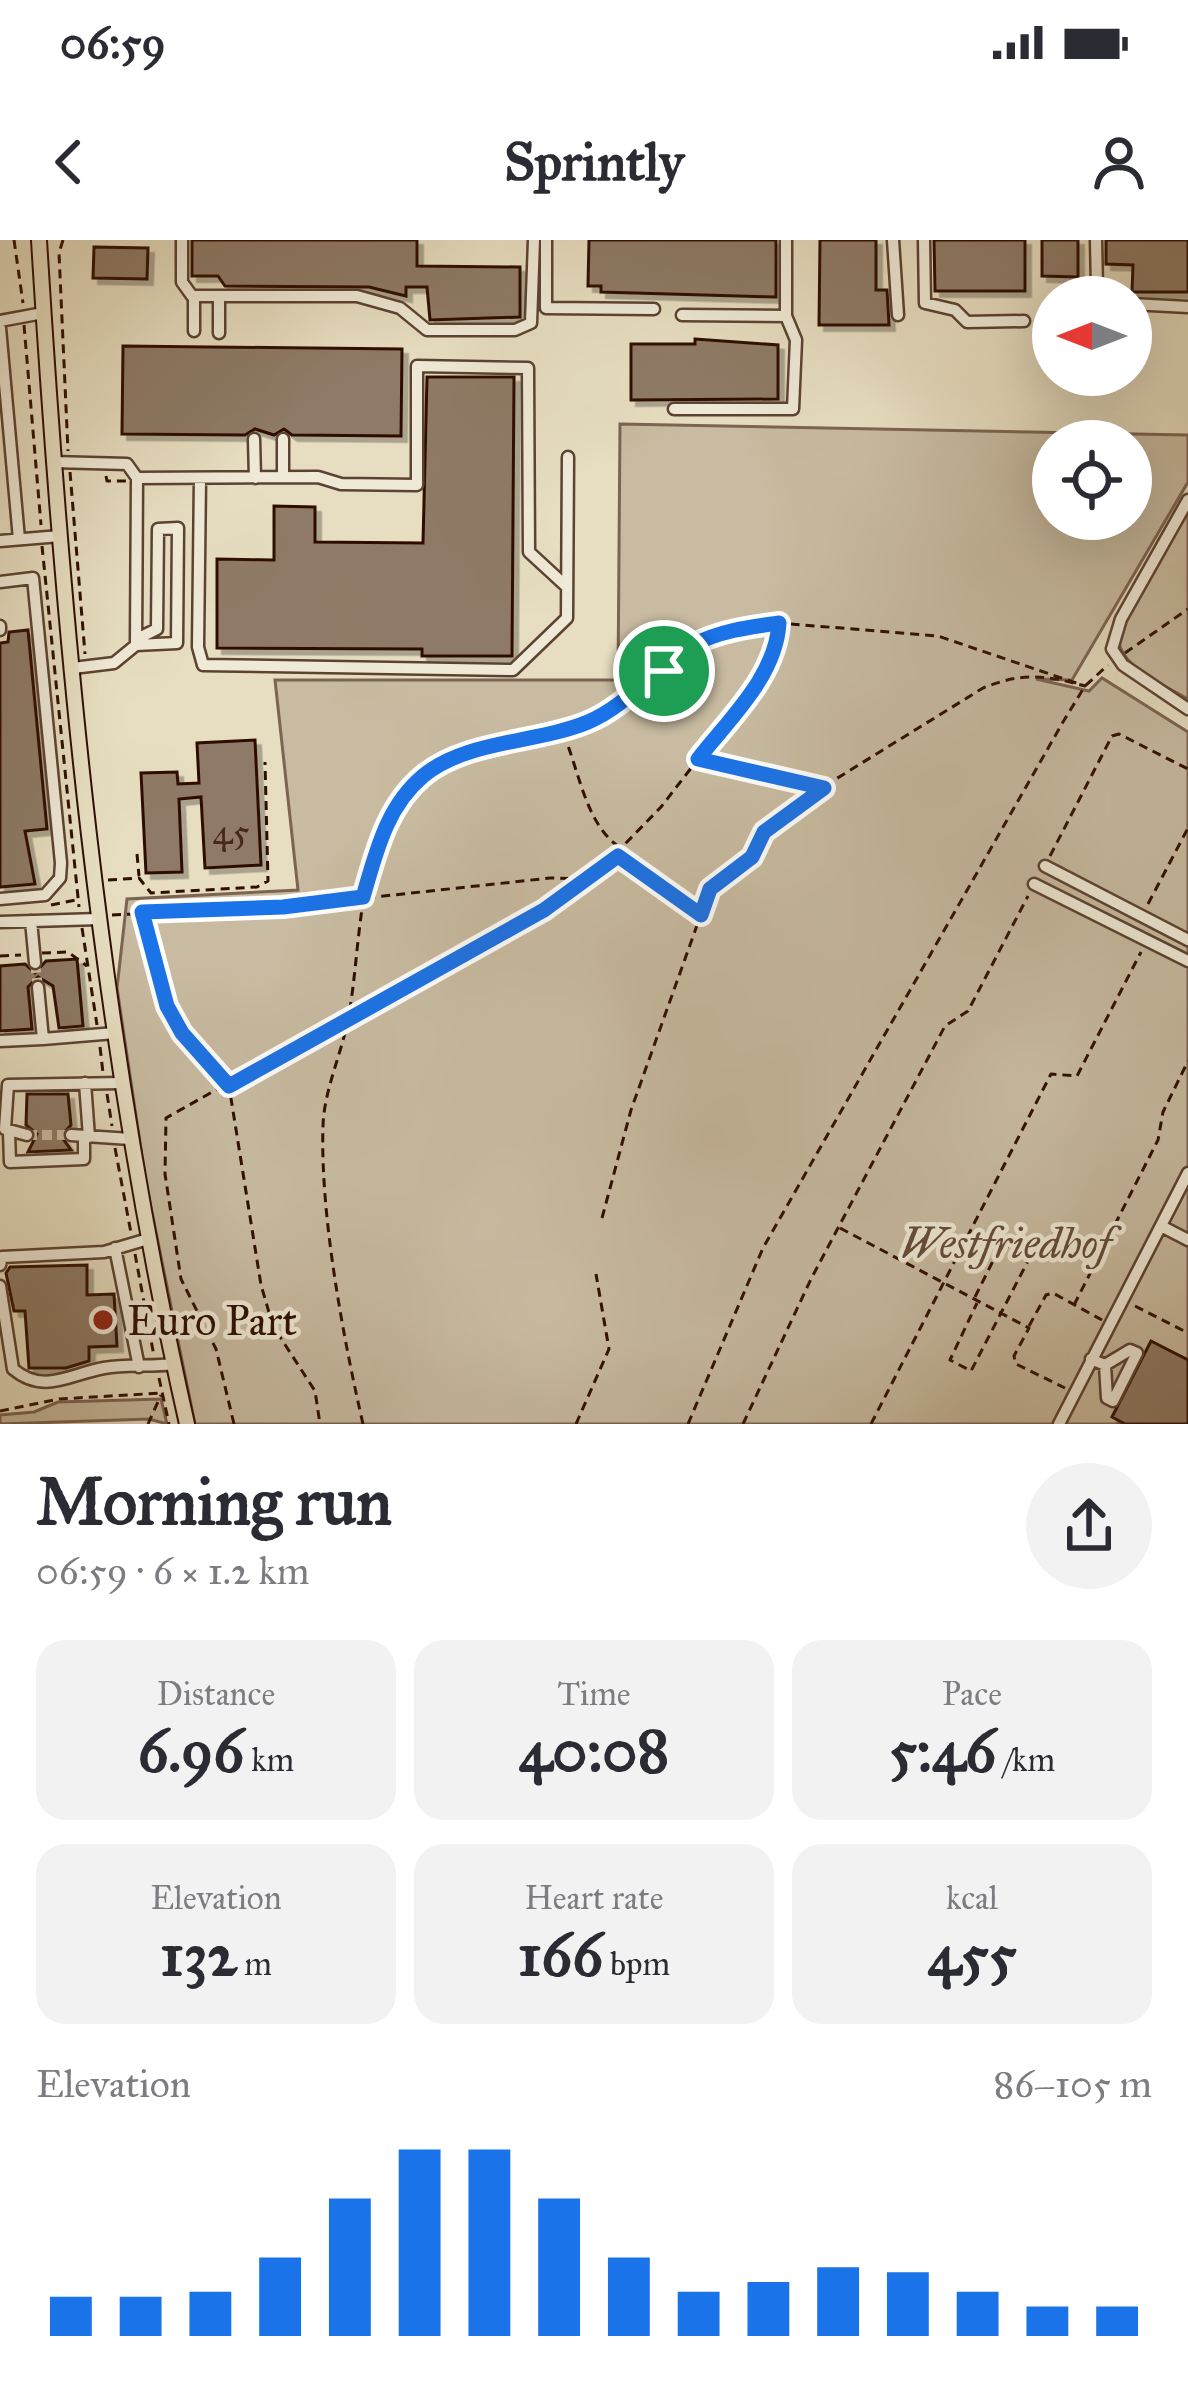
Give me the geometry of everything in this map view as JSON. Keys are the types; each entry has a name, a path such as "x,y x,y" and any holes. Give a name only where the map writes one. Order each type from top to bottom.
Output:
{"main road":[{"path":"40,242 53,463 115,1033 148,1239 188,1424"}],"street":[{"path":"182,240 182,282 194,296 194,331"},
{"path":"194,296 357,296 400,308 427,329 515,330 531,323 534,310 534,240"},
{"path":"546,240 546,308 654,309"},
{"path":"674,410 794,410 796,340 786,316 786,240"},
{"path":"892,240 898,315"},
{"path":"924,240 925,303 955,310 967,322 1024,321"},
{"path":"1096,240 1097,276"},
{"path":"219,298 219,332"},
{"path":"1152,305 1188,307"},
{"path":"20,539 0,325 23,315 43,314"},
{"path":"682,315 786,316"},
{"path":"137,479 283,477 417,485 417,366 528,368 529,552 567,587"},
{"path":"254,439 255,478"},
{"path":"283,439 283,477"},
{"path":"200,478 198,647 208,668 513,670 567,618 568,457"},
{"path":"53,463 113,461 127,464 137,479 136,642"},
{"path":"1188,500 1112,637 1116,659 1188,709"},
{"path":"73,668 114,663 136,642 157,629 158,529 178,529 177,643 136,642"},
{"path":"0,541 60,536"},
{"path":"0,582 33,578 61,863 60,878 45,895 0,899"},
{"path":"1045,866 1188,940"},
{"path":"1034,884 1188,961"},
{"path":"0,922 102,912"},
{"path":"32,921 35,958"},
{"path":"38,987 43,1039"},
{"path":"0,1041 115,1033"},
{"path":"85,1083 84,1159 10,1162 8,1085 85,1083 122,1083"},
{"path":"9,1133 27,1135"},
{"path":"81,1136 130,1139"},
{"path":"1059,1424 1188,1174"},
{"path":"1161,1226 1188,1240"},
{"path":"0,1265 2,1257 115,1248 148,1239"},
{"path":"115,1248 139,1366"},
{"path":"0,1286 13,1369 27,1381 73,1382 103,1368 174,1364"},
{"path":"1091,1358 1105,1366"}],"path":[{"path":"14,240 78,898"},
{"path":"70,475 137,479"},
{"path":"688,1424 763,1248 1085,686 1188,609"},
{"path":"362,1424 326,1186 323,1122 348,1019 363,897 384,829 418,779 451,760 562,730 629,698 688,648 724,633 779,623 938,636 1085,686"},
{"path":"234,1424 216,1348 181,1279 165,1174 166,1118 592,879 624,850 766,671 778,648 779,623"},
{"path":"602,1218 631,1110 710,889 752,857 764,832 824,788 983,688 1010,677 1040,674 1085,686"},
{"path":"562,730 593,815 611,843 624,850"},
{"path":"1045,866 1112,736 1119,734 1188,769"},
{"path":"698,759 824,788"},
{"path":"137,854 139,878 151,893 257,887 268,881 265,762"},
{"path":"1142,916 1188,828"},
{"path":"618,856 701,915"},
{"path":"104,892 104,880 139,878"},
{"path":"102,912 114,916 283,907 550,878 592,879"},
{"path":"742,1424 838,1227 945,1025 968,1011 1034,884"},
{"path":"142,912 167,1006 182,1033 229,1086 261,1285 273,1326 315,1391 320,1424"},
{"path":"871,1424 1051,1075 1077,1076 1147,940"},
{"path":"0,956 35,958 68,952 88,968"},
{"path":"1075,1305 1158,1140 1163,1112 1188,1061"},
{"path":"838,1227 1029,1328"},
{"path":"1002,1243 1030,1257 970,1371 950,1360 976,1300 1002,1243"},
{"path":"576,1424 609,1349 596,1274"},
{"path":"1074,1392 1016,1364 1014,1356 1046,1295 1108,1324"},
{"path":"1122,1299 1188,1334"},
{"path":"156,1366 170,1424"},
{"path":"0,1412 59,1399 162,1394"},
{"path":"148,1424 162,1394"}],"green space":[{"name":"Westfriedhof","path":"620,424 1032,432 1032,540 1152,540 1152,434 1188,435 1188,482 1072,680 1036,679 1089,691 1102,678 1188,732 1188,1424 195,1424 146,1183 117,988 127,899 298,890 275,680 618,680"},
{"path":"1188,511 1188,699 1133,665 1118,634"},
{"path":"161,1399 167,1424 149,1419 0,1424 0,1415 34,1412 58,1402"}],"building":[{"path":"192,240 417,240 417,266 520,267 520,317 430,320 427,287 406,287 406,296 369,287 225,286 218,276 192,276"},
{"path":"589,240 776,240 776,297 601,292 601,286 588,286"},
{"path":"820,240 876,240 876,290 887,290 889,325 819,325"},
{"path":"934,240 1025,240 1025,291 935,291"},
{"path":"1042,240 1078,240 1078,276 1042,276"},
{"path":"1106,240 1188,240 1188,292 1152,292 1152,276 1133,276 1133,265 1106,264"},
{"path":"94,247 148,248 147,279 93,278"},
{"path":"695,339 778,345 778,399 631,400 631,344 695,344"},
{"path":"123,346 402,349 401,436 292,435 284,429 274,435 255,429 245,435 122,434"},
{"path":"427,377 514,377 512,656 422,656 422,649 217,648 217,559 274,560 274,506 315,507 315,542 423,543"},
{"path":"28,630 47,829 25,831 35,884 0,887 0,643 8,642 9,632"},
{"path":"255,740 261,865 205,868 201,797 179,799 182,872 146,873 141,773 177,772 178,784 199,783 197,743"},
{"path":"77,959 83,1026 59,1028 53,986 38,977 28,987 32,1029 0,1031 0,966 25,964 35,973 46,961"},
{"path":"27,1094 68,1094 71,1125 61,1136 71,1150 28,1152 37,1134 26,1125"},
{"path":"87,1265 87,1295 114,1294 117,1346 89,1347 89,1361 66,1368 29,1368 25,1311 14,1311 6,1273 10,1267"},
{"path":"1151,1341 1188,1360 1188,1424 1125,1424 1112,1417"}],"tunnel":[{"path":"35,963 38,987"},
{"path":"27,1135 71,1135"}],"place":[{"name":"Euro Part","path":"103,1320"}],"route":[{"path":"779,623 778,648 766,671 698,759 824,788 764,832 752,857 710,889 701,915 618,856 544,910 229,1086 182,1033 159,986 142,912 283,907 363,897 384,829 404,796 429,770 590,722 664,671 688,648 724,633 779,623"}]}
